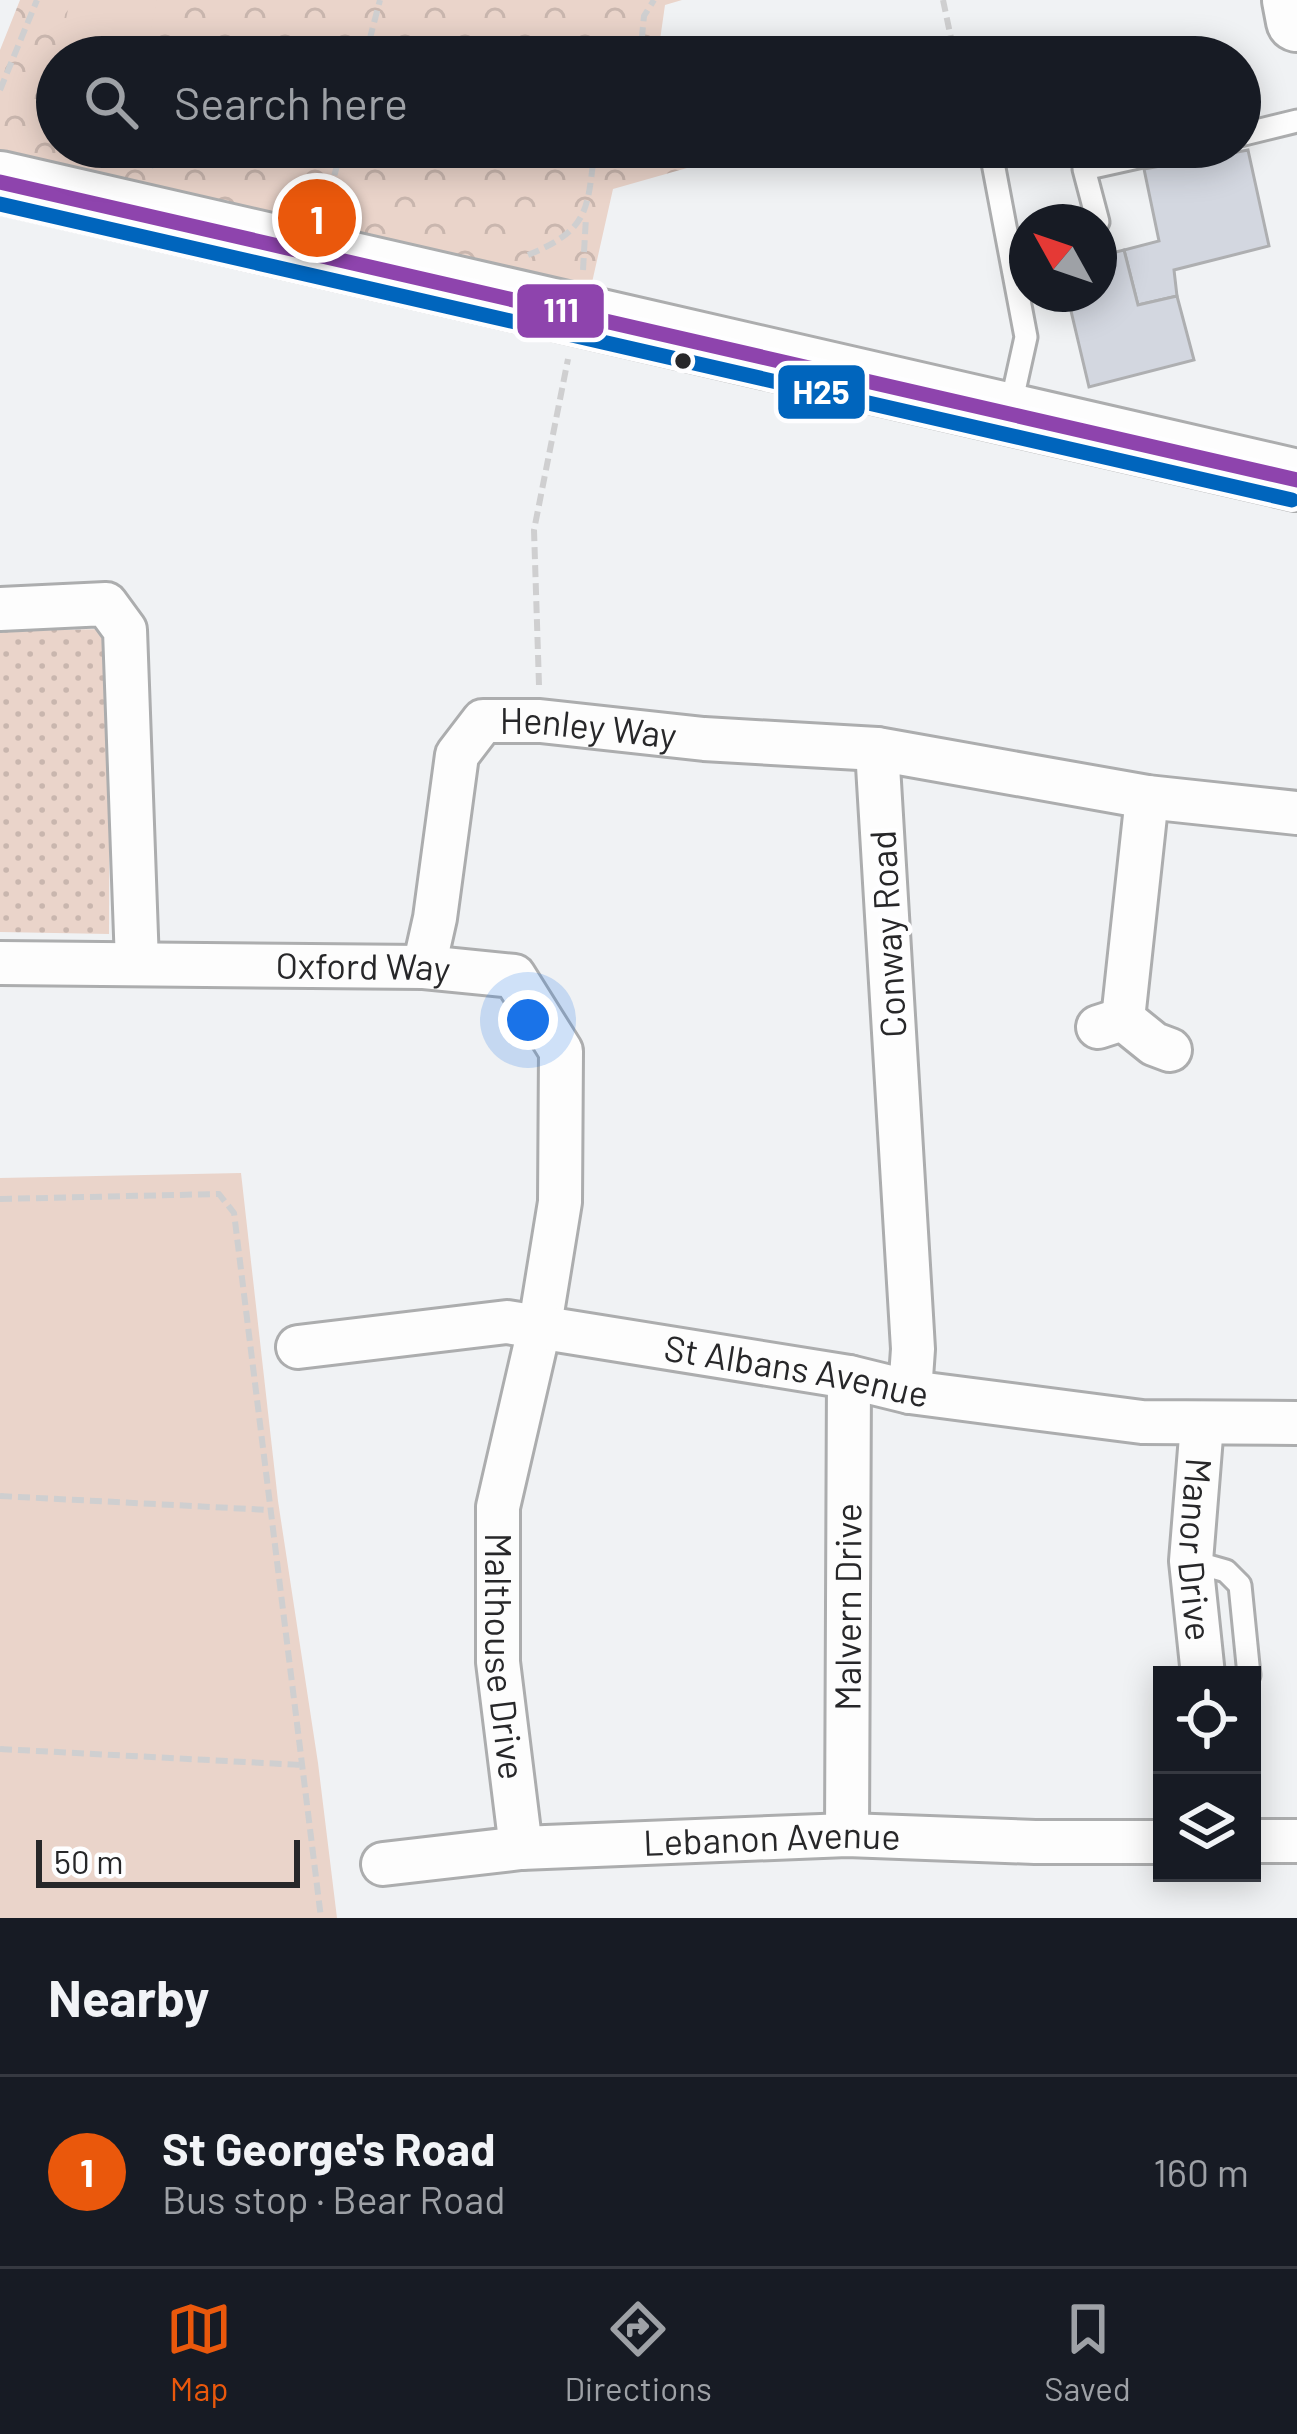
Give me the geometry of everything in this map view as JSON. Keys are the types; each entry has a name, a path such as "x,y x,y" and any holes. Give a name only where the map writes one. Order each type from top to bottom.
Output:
{"street":[{"path":"1293,0 1297,21"},
{"path":"0,182 1297,480"},
{"path":"0,609 106,604 125,630 137,963"},
{"name":"Henley Way","path":"424,967 457,755 483,721 540,721 704,739 877,749"},
{"path":"877,749 1147,796 1297,813"},
{"name":"Conway Road","path":"877,749 914,1348 910,1392"},
{"path":"1147,796 1110,1023 1170,1050"},
{"name":"Oxford Way","path":"0,963 424,967 514,976 561,1051 560,1202 540,1325"},
{"name":"St Albans Avenue","path":"298,1348 507,1322 849,1377 910,1392 1142,1422 1297,1423"},
{"name":"Malthouse Drive","path":"520,1848 499,1662 498,1507 540,1325"},
{"name":"Malvern Drive","path":"847,1834 849,1377"},
{"name":"Manor Drive","path":"1202,1424 1192,1561 1202,1666"},
{"name":"Lebanon Avenue","path":"383,1864 520,1848 847,1834 1153,1842"},
{"path":"1261,1841 1297,1841"}],"lane":[{"path":"1261,130 1297,121"},
{"path":"994,168 1026,337 1009,415"},
{"path":"1088,168 1084,169 1094,204"},
{"path":"1192,1561 1226,1571 1240,1585 1248,1666"}],"path":[{"path":"0,90 37,0"},
{"path":"371,36 380,0"},
{"path":"642,36 644,16 654,0"},
{"path":"944,0 952,36"},
{"path":"156,168 164,175"},
{"path":"324,214 336,168"},
{"path":"516,260 556,243 586,214 592,168"},
{"path":"540,721 534,530 568,354 581,315"},
{"path":"0,1199 219,1194 234,1213 321,1918"},
{"path":"0,1496 269,1510"},
{"path":"0,1749 302,1765"}],"green space":[{"path":"20,0 682,0 665,5 661,36 36,36 36,159 0,151 0,50"},
{"path":"70,0 157,0 149,36 62,36"},
{"path":"74,168 687,168 613,189 591,287"},
{"path":"110,629 109,934 0,932 0,631"},
{"path":"241,1173 278,1501 337,1918 0,1918 0,1178"}],"building":[{"path":"1252,168 1269,246 1174,270 1177,296 1138,305 1124,250 1159,241 1144,169"},
{"path":"1124,250 1138,305 1177,296 1194,360 1089,387 1071,312 1117,312 1117,252"}],"transit line":[{"name":"111","path":"0,182 1297,480"},
{"name":"H25","path":"0,204 1292,500"}],"place":[{"name":"St George's Road","path":"317,218"}]}
